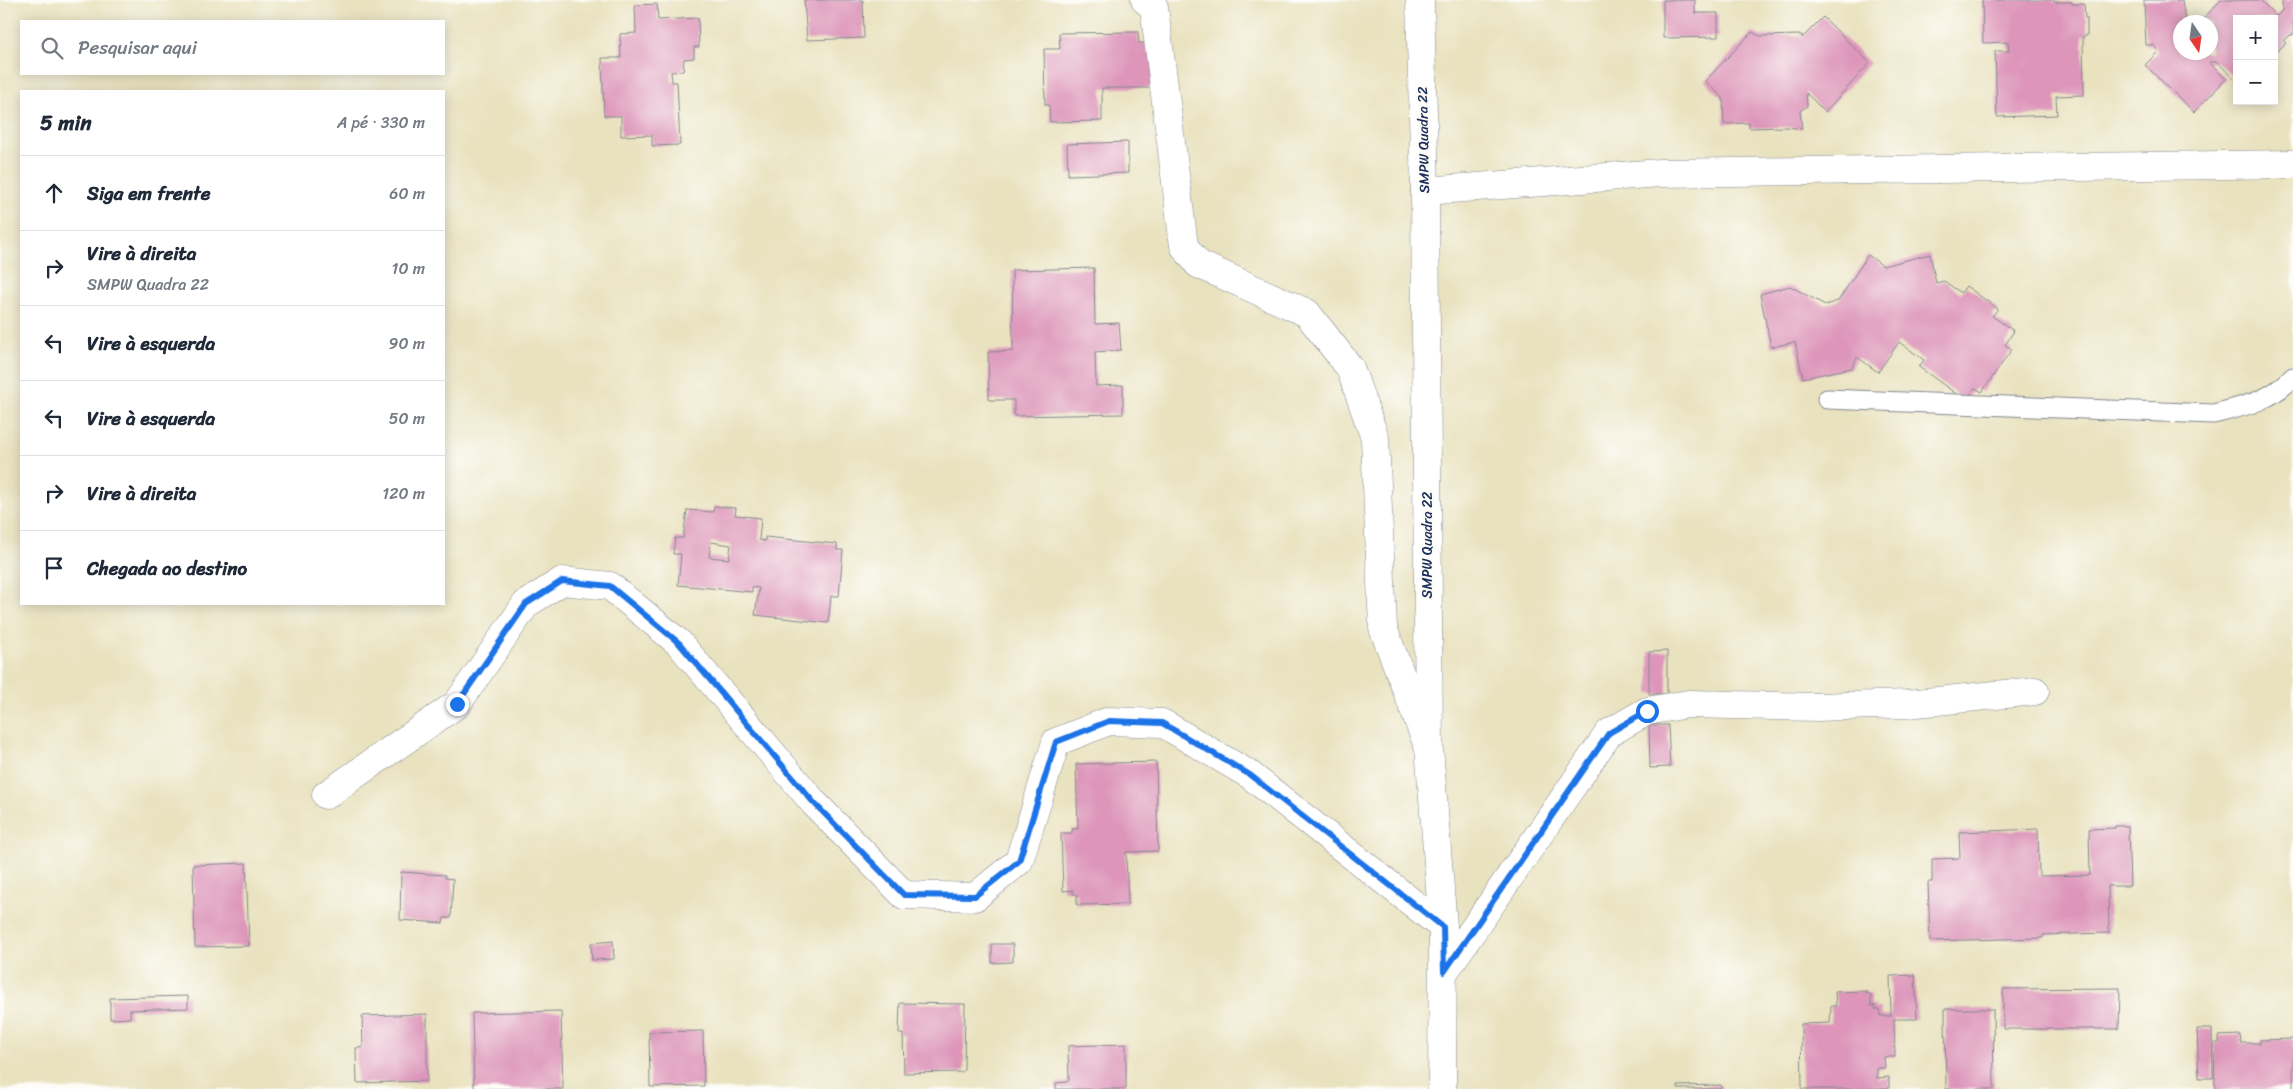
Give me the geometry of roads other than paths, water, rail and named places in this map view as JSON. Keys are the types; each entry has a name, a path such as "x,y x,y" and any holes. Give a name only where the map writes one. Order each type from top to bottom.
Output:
{"street":[{"path":"1146,0 1154,7 1184,246 1198,264 1307,313 1350,368 1376,438 1383,628 1429,747"},
{"name":"SMPW Quadra 22","path":"1420,0 1425,191 1429,747 1443,927 1442,1089"},
{"path":"1425,191 1660,173 2293,164"},
{"path":"326,795 457,704 526,604 562,581 610,586 679,643 814,803 904,895 975,896 1019,861 1056,742 1109,721 1162,723 1250,775 1443,927"},
{"path":"1444,972 1609,733 1647,711 1688,704 1817,707 1907,704 2035,691"}],"lane":[{"path":"1827,399 2213,414 2250,405 2280,391 2293,377"}]}
